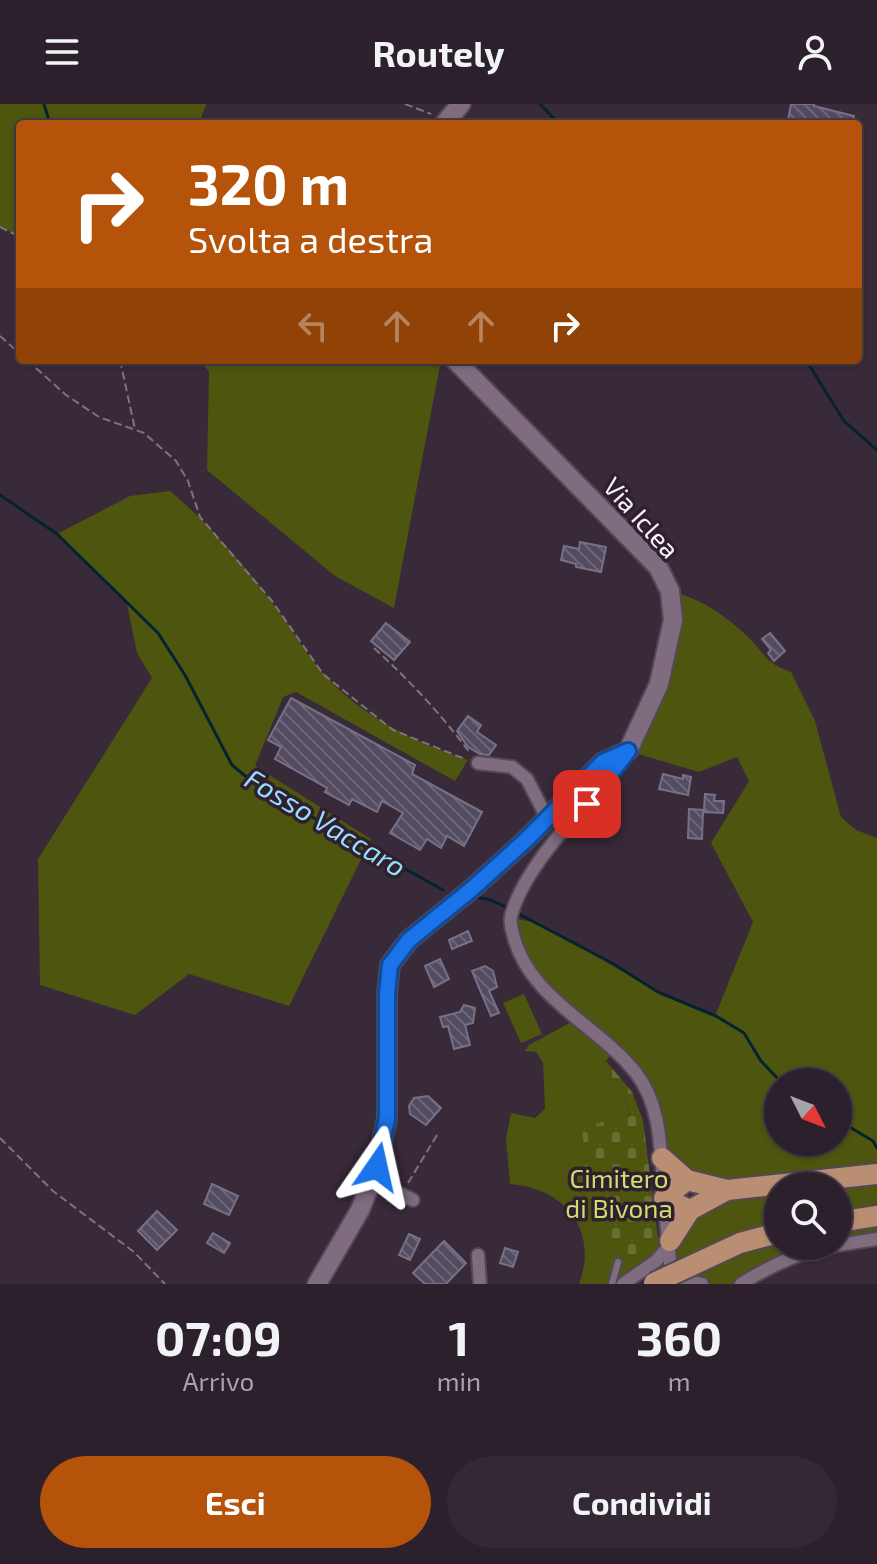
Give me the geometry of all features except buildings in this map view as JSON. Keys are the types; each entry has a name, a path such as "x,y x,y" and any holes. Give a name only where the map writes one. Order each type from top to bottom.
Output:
{"main road":[{"path":"662,1158 687,1180 727,1190 877,1174"},
{"path":"687,1180 664,1198 690,1210"},
{"path":"670,1249 690,1210 727,1190"},
{"path":"852,1220 877,1216"},
{"path":"659,1284 740,1243 764,1237"}],"street":[{"path":"448,120 461,104"},
{"name":"Via Iclea","path":"459,364 658,567 670,591 673,620 659,684 628,751"},
{"path":"317,1284 360,1210 372,1180 387,1118 387,994 390,965 409,940 473,888 603,762 628,751"},
{"path":"628,751 520,889 511,918 517,953 534,979 635,1073 652,1101 662,1158 670,1249 680,1280 698,1284"},
{"path":"478,763 512,767 527,779 547,818"},
{"path":"372,1180 413,1200"},
{"path":"852,1243 877,1239"},
{"path":"659,1284 670,1249"},
{"path":"623,1284 670,1249"},
{"path":"478,1255 480,1284"},
{"path":"741,1284 784,1260"}],"lane":[{"path":"612,1284 618,1262"}],"path":[{"path":"405,104 441,120"},
{"path":"0,336 16,350"},
{"path":"31,364 66,395 99,417 144,433 176,461 188,481 200,517 272,601 323,674 393,730 435,749 478,763"},
{"path":"121,364 135,430"},
{"path":"374,648 444,717 478,763"},
{"path":"393,1190 410,1182 437,1135"},
{"path":"0,1138 53,1191 134,1252 165,1284"}],"green space":[{"path":"0,104 206,104 200,120 16,120 16,235 0,226"},
{"path":"202,364 440,364 394,608 335,576 207,470 209,372"},
{"path":"170,491 238,559 316,665 338,689 390,726 468,760 455,781 296,692 283,697 255,766 371,839 289,1006 189,974 135,1015 40,985 38,859 152,678 137,653 126,599 57,534 130,496"},
{"path":"670,591 702,603 720,614 747,636 770,661 791,672 815,721 841,817 856,830 877,838 877,1239 852,1243 852,1172 764,1172 764,1260 800,1260 741,1284 702,1284 680,1280 670,1241 726,1190 662,1158 652,1101 613,1053 601,1066 623,1094 629,1117 600,1218 660,1255 623,1284 579,1284 584,1246 573,1215 547,1194 510,1184 506,1139 511,1113 535,1118 545,1109 543,1063 536,1052 525,1051 529,1045 577,1019 534,979 511,918 539,923 658,992 715,1016 753,922 711,843 749,781 737,757 699,772 628,751 646,717"},
{"path":"524,994 542,1034 521,1043 503,1003"},
{"name":"Cimitero di Bivona","path":"606,1061 632,1092 643,1120 660,1255 611,1263 600,1218 589,1215 582,1127 629,1116 623,1094 601,1066"}],"waterway":[{"path":"44,104 49,120"},
{"path":"540,104 555,120"},
{"path":"808,364 844,421 877,450"},
{"name":"Fosso Vaccaro","path":"0,495 57,534 158,633 185,675 232,765 260,788 443,890"},
{"name":"Fosso Vaccaro","path":"476,897 510,909"},
{"name":"Fosso Vaccaro","path":"517,913 612,963 658,992 716,1016 744,1033 768,1068"},
{"name":"Fosso Vaccaro","path":"852,1128 873,1141 877,1148"}],"route":[{"path":"377,1167 387,1118 387,994 390,965 409,940 528,838 603,762 628,751 587,804"}]}
